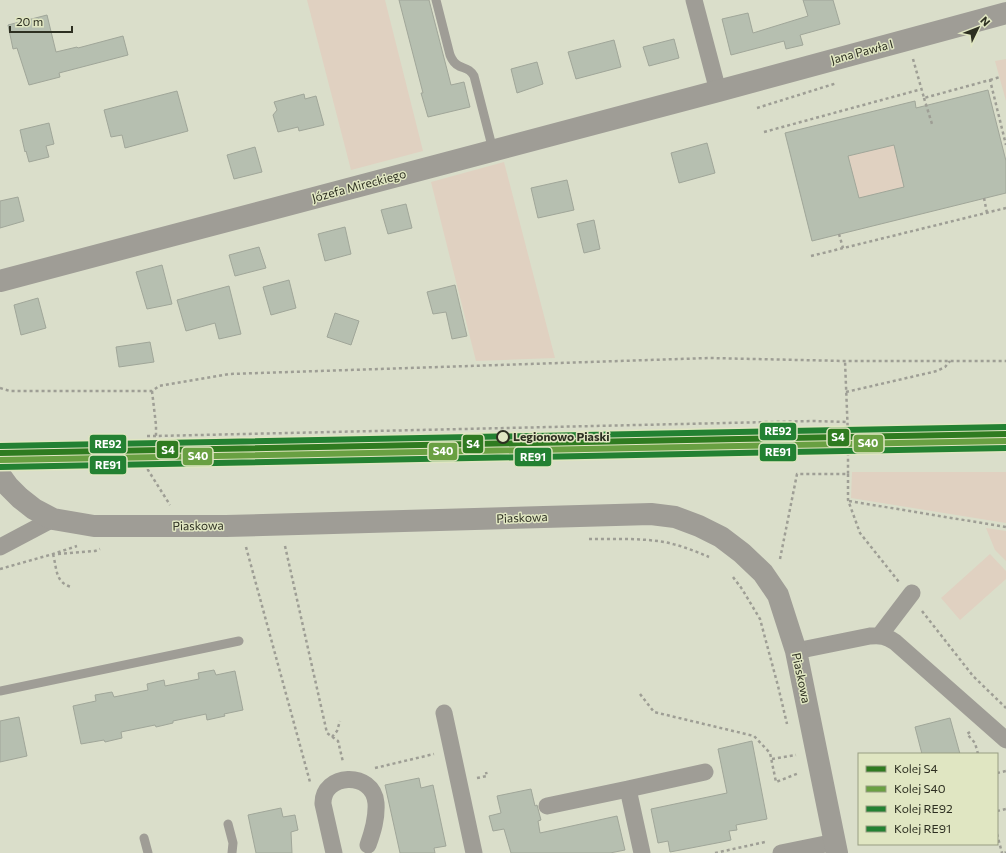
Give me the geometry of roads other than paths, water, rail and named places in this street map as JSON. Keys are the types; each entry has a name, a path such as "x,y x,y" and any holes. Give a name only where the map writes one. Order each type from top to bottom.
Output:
{"street":[{"path":"694,0 718,91"},
{"name":"Jana Pawła I","path":"718,91 1006,14"},
{"name":"Józefa Mireckiego","path":"0,281 718,91"},
{"name":"Piaskowa","path":"3,467 8,486 34,509 53,519 74,524 94,526 181,527 246,536 651,514 675,517 699,526 721,537 742,552 763,573 778,596 796,651 807,741 836,848 781,853"},
{"path":"0,547 53,519"},
{"path":"880,635 912,593"},
{"path":"796,651 880,635 887,636 1006,740"},
{"path":"444,713 474,853"},
{"path":"547,806 705,772"},
{"path":"334,853 323,804 323,797 329,788 347,779 358,780 365,783 371,790 376,801 376,820 368,845"},
{"path":"628,789 642,853"}],"lane":[{"path":"436,0 450,55 459,66 467,68 473,73 493,150"},
{"path":"0,692 239,641"},
{"path":"228,824 233,843 232,853"},
{"path":"144,838 148,853"}],"rail line":[{"name":"RE92","path":"0,446 1006,427"},
{"name":"S4","path":"0,453 1006,434"},
{"name":"S40","path":"0,460 1006,441"},
{"name":"RE91","path":"0,467 1006,448"}],"place":[{"name":"Legionowo Piaski","path":"503,437"}]}
